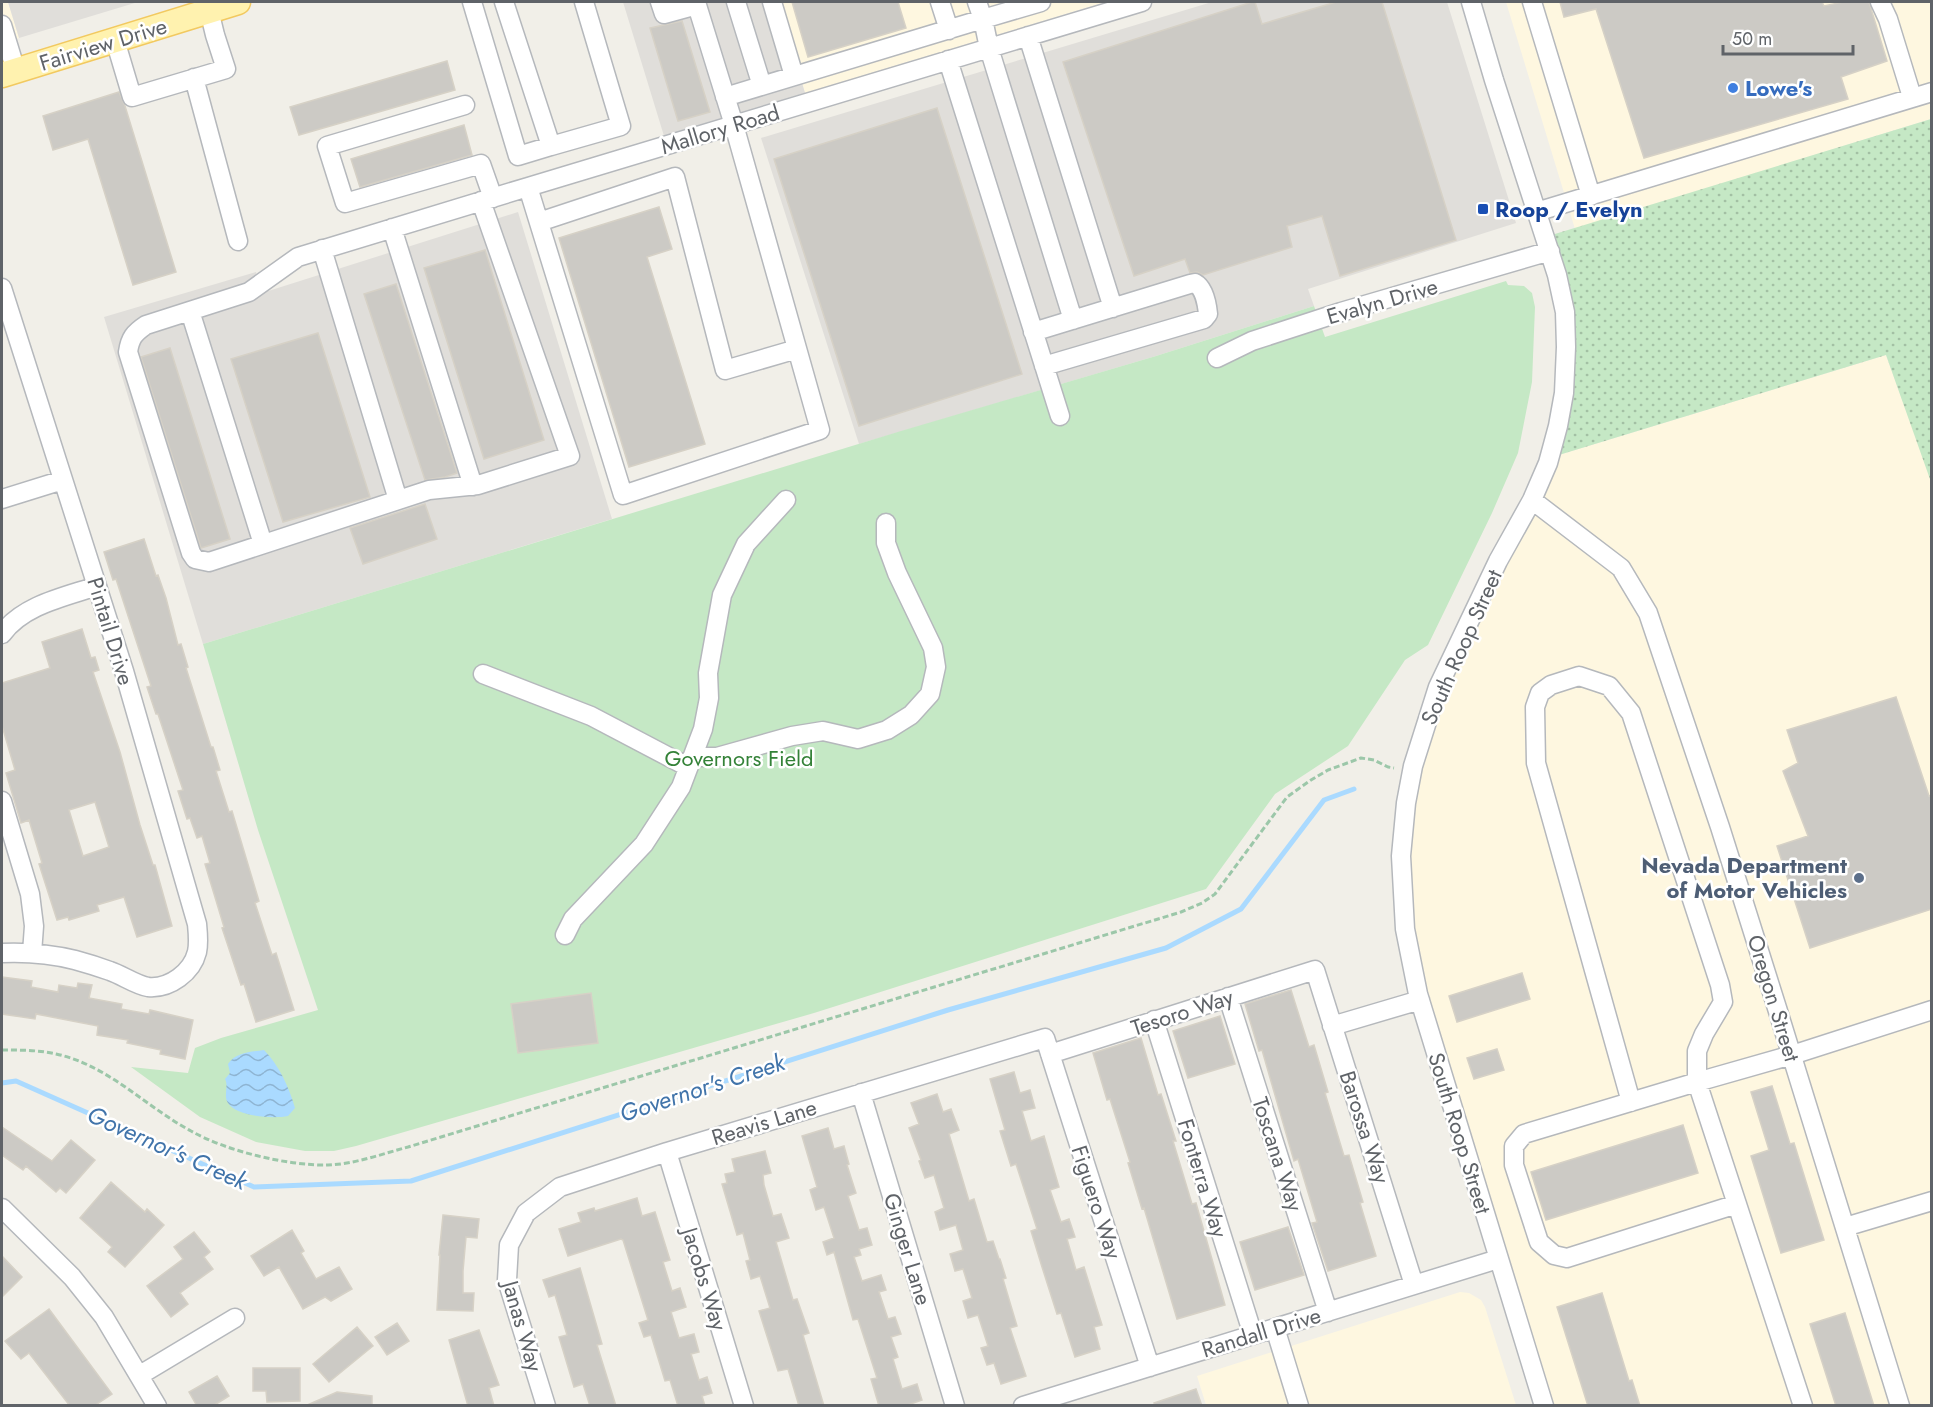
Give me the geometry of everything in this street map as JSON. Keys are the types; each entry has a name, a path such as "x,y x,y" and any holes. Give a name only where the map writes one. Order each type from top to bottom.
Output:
{"main road":[{"name":"Fairview Drive","path":"9,73 115,40 209,6 238,2"}],"street":[{"path":"472,2 518,156 621,126 584,2"},
{"path":"504,2 551,146"},
{"path":"736,2 762,86"},
{"path":"772,2 794,76"},
{"path":"940,2 949,30"},
{"path":"977,2 989,48 1073,320"},
{"path":"726,97 1041,2"},
{"name":"South Roop Street","path":"1471,2 1550,251 1565,312 1564,393 1548,463 1532,500 1498,561 1438,687 1413,766 1406,802 1401,856 1405,929 1420,1000 1498,1259 1524,1334 1544,1406"},
{"path":"1532,2 1591,196"},
{"path":"1880,2 1888,19 1912,97"},
{"path":"528,187 622,495 820,430 726,97 696,3 662,8"},
{"name":"Mallory Road","path":"487,199 570,456 473,486 429,490 209,562 195,559 190,553 128,352 134,333 146,325 249,292 298,257 322,249 487,199 528,187 666,145 734,125 948,60 989,48 1130,3"},
{"path":"115,40 132,97 226,69 209,6"},
{"path":"2,25 9,73"},
{"path":"1028,36 1113,308"},
{"path":"948,60 1060,416"},
{"path":"195,78 238,241"},
{"path":"1536,212 1932,92"},
{"path":"465,105 327,146 345,203 481,164 487,199"},
{"path":"666,145 725,370 797,349"},
{"path":"539,222 675,177"},
{"path":"392,228 473,486"},
{"path":"322,249 398,500"},
{"name":"Evalyn Drive","path":"1216,358 1252,341 1341,312 1550,251"},
{"path":"1033,332 1195,284 1201,288 1208,314 1199,320 1044,366"},
{"name":"Pintail Drive","path":"2,288 10,342 63,480 124,671 197,924 199,941 192,965 183,975 163,985 148,987 108,970 73,960 32,953"},
{"path":"190,312 263,544"},
{"path":"2,499 63,480"},
{"path":"565,935 573,919 644,844 681,787 703,729 710,698 708,673 722,595 746,544 786,500"},
{"name":"Oregon Street","path":"1532,500 1621,568 1648,613 1720,827 1900,1406"},
{"path":"483,674 591,716 690,762 823,730 858,739 887,730 912,715 930,694 936,667 933,648 885,543 886,523"},
{"path":"2,634 19,617 34,608 97,586"},
{"path":"1631,1102 1536,763 1535,707 1540,693 1551,685 1579,676 1609,686 1631,713 1720,985 1723,1002 1697,1051 1696,1082 1803,1406"},
{"path":"2,801 30,894 34,926 32,953 2,953"},
{"name":"Tesoro Way","path":"1048,1046 1154,1020 1315,970"},
{"name":"Barossa Way","path":"1315,970 1414,1285"},
{"name":"Toscana Way","path":"1228,997 1328,1311"},
{"path":"1332,1026 1420,1000"},
{"path":"1737,1204 1567,1258 1554,1256 1539,1242 1514,1165 1514,1146 1524,1134 1792,1055 1932,1010"},
{"name":"Fonterra Way","path":"1154,1020 1252,1335"},
{"name":"Reavis Lane","path":"509,1245 526,1213 560,1187 861,1093 1048,1046"},
{"name":"Figuero Way","path":"1048,1046 1150,1366"},
{"name":"Ginger Lane","path":"861,1093 955,1406"},
{"name":"Jacobs Way","path":"667,1152 744,1406"},
{"path":"1845,1227 1932,1201"},
{"path":"2,1208 41,1245 104,1317 157,1406"},
{"name":"Janas Way","path":"509,1245 507,1280 546,1406"},
{"name":"Randall Drive","path":"1023,1406 1498,1259"},
{"path":"140,1375 235,1318"},
{"path":"1275,1328 1299,1406"}],"path":[{"path":"2,1050 57,1054 82,1063 104,1073 192,1132 226,1146 291,1162 328,1165 352,1161 408,1147 1180,912 1202,903 1215,894 1287,797 1311,780 1328,770 1361,758 1374,760 1388,767"}],"shaded area":[{"path":"2,2 8,2 19,38 2,44"},
{"path":"8,2 138,2 19,38"},
{"path":"623,2 778,2 805,93 664,136"},
{"path":"778,2 1105,2 805,93"},
{"path":"1212,2 1447,2 1516,223 1308,289 1314,306 1156,356 859,444 761,138"},
{"path":"1506,2 1931,2 1931,119 1575,229"},
{"path":"518,212 612,519 203,644 104,317 256,272 262,293"},
{"path":"1886,355 1932,482 1931,1405 1545,1405 1409,947 1411,779 1446,672 1549,458"},
{"path":"1460,1292 1469,1293 1481,1300 1485,1307 1516,1405 1206,1405 1197,1376"}],"green space":[{"path":"1931,119 1931,482 1886,355 1549,458 1566,347 1545,237"},
{"name":"Governors Field","path":"1506,281 1508,285 1524,286 1532,293 1535,307 1532,382 1518,453 1492,513 1428,645 1405,660 1348,746 1275,794 1206,889 814,1013 334,1151 305,1151 256,1142 200,1117 131,1067 188,1073 195,1048 221,1038 318,1010 258,830 203,644 901,431 1156,356 1314,306 1325,337"}],"water":[{"path":"264,1050 279,1069 290,1092 295,1108 288,1116 265,1117 247,1114 233,1108 228,1103 225,1079 230,1073 228,1064 239,1055"}],"building":[{"path":"792,2 898,2 906,28 808,57"},
{"path":"1255,2 1262,24 1336,2 1382,2 1456,240 1340,276 1322,216 1287,226 1292,247 1203,275 1197,272 1190,273 1185,259 1134,276 1063,62"},
{"name":"Lowe's","path":"1560,2 1822,2 1824,6 1843,2 1869,2 1887,61 1841,77 1848,99 1644,158 1596,9 1564,17"},
{"path":"682,21 710,112 678,121 650,28"},
{"path":"447,61 455,90 299,135 290,107"},
{"path":"119,92 176,272 133,285 88,139 53,150 43,116"},
{"path":"937,108 1022,374 859,426 774,159"},
{"path":"464,125 472,155 360,187 351,159"},
{"path":"659,207 672,249 647,257 705,444 629,467 559,238"},
{"path":"485,250 544,440 484,459 424,268"},
{"path":"396,284 457,473 445,477 425,480 364,294"},
{"path":"318,333 370,497 283,522 231,359"},
{"path":"170,348 230,539 201,548 141,357"},
{"path":"425,504 437,539 363,564 350,528"},
{"path":"144,539 166,598 178,645 181,644 188,667 186,668 211,747 213,747 220,770 216,771 229,812 232,811 259,901 255,903 272,955 276,953 294,1010 256,1022 222,928 224,927 205,864 210,863 202,836 197,838 190,818 187,819 178,791 183,790 147,687 151,686 116,579 113,580 104,552"},
{"path":"82,629 91,658 95,657 99,670 93,672 120,752 172,926 137,937 124,897 97,905 99,911 69,920 68,917 57,920 39,864 42,863 29,820 21,823 6,773 15,770 2,726 2,683 50,668 42,642","holes":["95,802 109,847 83,856 69,810"]},
{"path":"1896,697 1929,796 1932,795 1932,909 1810,948 1777,846 1808,836 1783,771 1798,763 1787,730"},
{"path":"1522,973 1530,999 1457,1022 1449,996"},
{"path":"2,977 32,981 31,987 58,992 59,985 77,988 78,983 92,985 89,998 122,1004 121,1009 149,1014 150,1010 193,1020 185,1059 160,1054 161,1050 127,1043 128,1040 97,1035 98,1026 36,1014 35,1019 2,1014"},
{"path":"1291,990 1309,1047 1314,1045 1328,1092 1325,1093 1344,1156 1349,1155 1376,1256 1328,1271 1312,1223 1317,1222 1298,1159 1294,1161 1262,1050 1259,1051 1245,1004"},
{"path":"591,993 598,1043 518,1053 511,1004"},
{"path":"1220,1016 1235,1064 1188,1078 1173,1031"},
{"path":"1141,1038 1158,1095 1161,1094 1176,1141 1173,1141 1192,1204 1196,1203 1225,1305 1177,1319 1128,1163 1130,1162 1110,1099 1107,1100 1093,1053"},
{"path":"1497,1049 1504,1070 1474,1079 1467,1058"},
{"path":"1014,1072 1020,1093 1030,1090 1035,1108 1022,1111 1031,1141 1044,1136 1059,1187 1050,1190 1061,1222 1069,1219 1075,1237 1067,1239 1076,1270 1084,1267 1102,1325 1094,1327 1100,1349 1075,1357 1061,1313 1057,1314 1042,1267 1031,1231 1037,1229 1016,1164 1011,1166 1000,1131 1005,1130 990,1079"},
{"path":"1772,1086 1790,1144 1794,1143 1824,1240 1781,1253 1751,1156 1769,1150 1751,1092"},
{"path":"937,1094 943,1112 951,1109 959,1130 949,1134 969,1201 974,1199 987,1242 993,1241 1000,1259 1006,1278 1003,1279 1017,1326 1010,1328 1026,1376 1001,1384 994,1363 987,1365 981,1348 988,1346 978,1315 968,1318 963,1301 972,1298 963,1269 955,1271 950,1254 963,1250 956,1225 940,1230 935,1212 944,1208 934,1175 925,1178 909,1128 919,1124 911,1103"},
{"path":"1683,1125 1698,1173 1546,1220 1531,1172"},
{"path":"2,1127 52,1161 71,1140 95,1160 66,1193 60,1188 56,1192 26,1166 23,1170 2,1155"},
{"path":"828,1128 834,1149 844,1146 856,1193 848,1196 859,1230 867,1228 872,1245 859,1249 861,1255 854,1257 862,1281 881,1275 886,1290 879,1292 888,1319 895,1317 901,1334 891,1337 898,1357 893,1359 902,1389 917,1384 922,1400 905,1406 879,1406 871,1379 877,1378 858,1319 853,1320 834,1252 827,1255 823,1242 834,1238 824,1207 816,1210 810,1190 817,1187 802,1136"},
{"path":"765,1151 771,1173 763,1175 764,1185 773,1216 781,1214 789,1238 776,1242 793,1300 797,1299 809,1333 803,1335 824,1406 799,1406 788,1369 778,1371 759,1311 770,1308 760,1276 751,1279 746,1261 750,1260 743,1233 737,1235 722,1184 727,1183 725,1174 735,1172 732,1159"},
{"path":"111,1182 145,1212 147,1209 164,1225 125,1267 108,1252 112,1247 80,1218"},
{"path":"637,1198 642,1216 655,1212 670,1260 663,1262 672,1291 680,1288 686,1307 671,1312 679,1338 694,1334 699,1352 691,1354 699,1380 707,1377 712,1393 702,1396 705,1406 678,1406 670,1380 665,1381 651,1335 644,1337 639,1323 648,1320 623,1240 568,1256 559,1229 581,1222 578,1213 594,1208 595,1211"},
{"path":"443,1215 479,1219 477,1238 466,1237 463,1271 463,1293 474,1293 473,1311 437,1310"},
{"path":"1288,1227 1304,1275 1255,1290 1240,1242"},
{"path":"292,1230 304,1251 301,1253 316,1279 339,1267 352,1289 331,1301 325,1297 303,1309 279,1267 264,1276 251,1256"},
{"path":"194,1232 210,1252 204,1257 213,1269 180,1293 188,1304 171,1317 147,1286 183,1259 174,1247"},
{"path":"2,1256 22,1277 2,1297"},
{"path":"580,1268 602,1344 597,1345 616,1406 590,1406 583,1384 574,1387 559,1337 567,1335 555,1295 549,1297 543,1280"},
{"path":"1602,1293 1629,1381 1632,1380 1640,1406 1588,1406 1557,1307"},
{"path":"49,1309 112,1394 94,1406 70,1406 29,1353 21,1359 5,1341"},
{"path":"1845,1313 1874,1406 1836,1406 1810,1324"},
{"path":"397,1323 409,1341 387,1355 375,1337"},
{"path":"357,1327 373,1346 329,1382 313,1364"},
{"path":"479,1330 499,1385 489,1388 494,1406 468,1406 449,1340"},
{"path":"253,1368 300,1368 300,1401 267,1402 266,1391 253,1391"},
{"path":"217,1376 229,1396 213,1406 197,1406 189,1392"},
{"path":"1196,1389 1202,1406 1155,1406 1154,1403"},
{"path":"337,1392 372,1396 372,1406 305,1406"}],"waterway":[{"name":"Governor's Creek","path":"2,1083 16,1081 254,1187 411,1181 948,1010 1166,948 1241,909 1324,800 1354,789"}],"place":[{"name":"Lowe's","path":"1733,88"},
{"name":"Roop / Evelyn","path":"1483,209"},
{"name":"Nevada Department of Motor Vehicles","path":"1859,878"}]}
